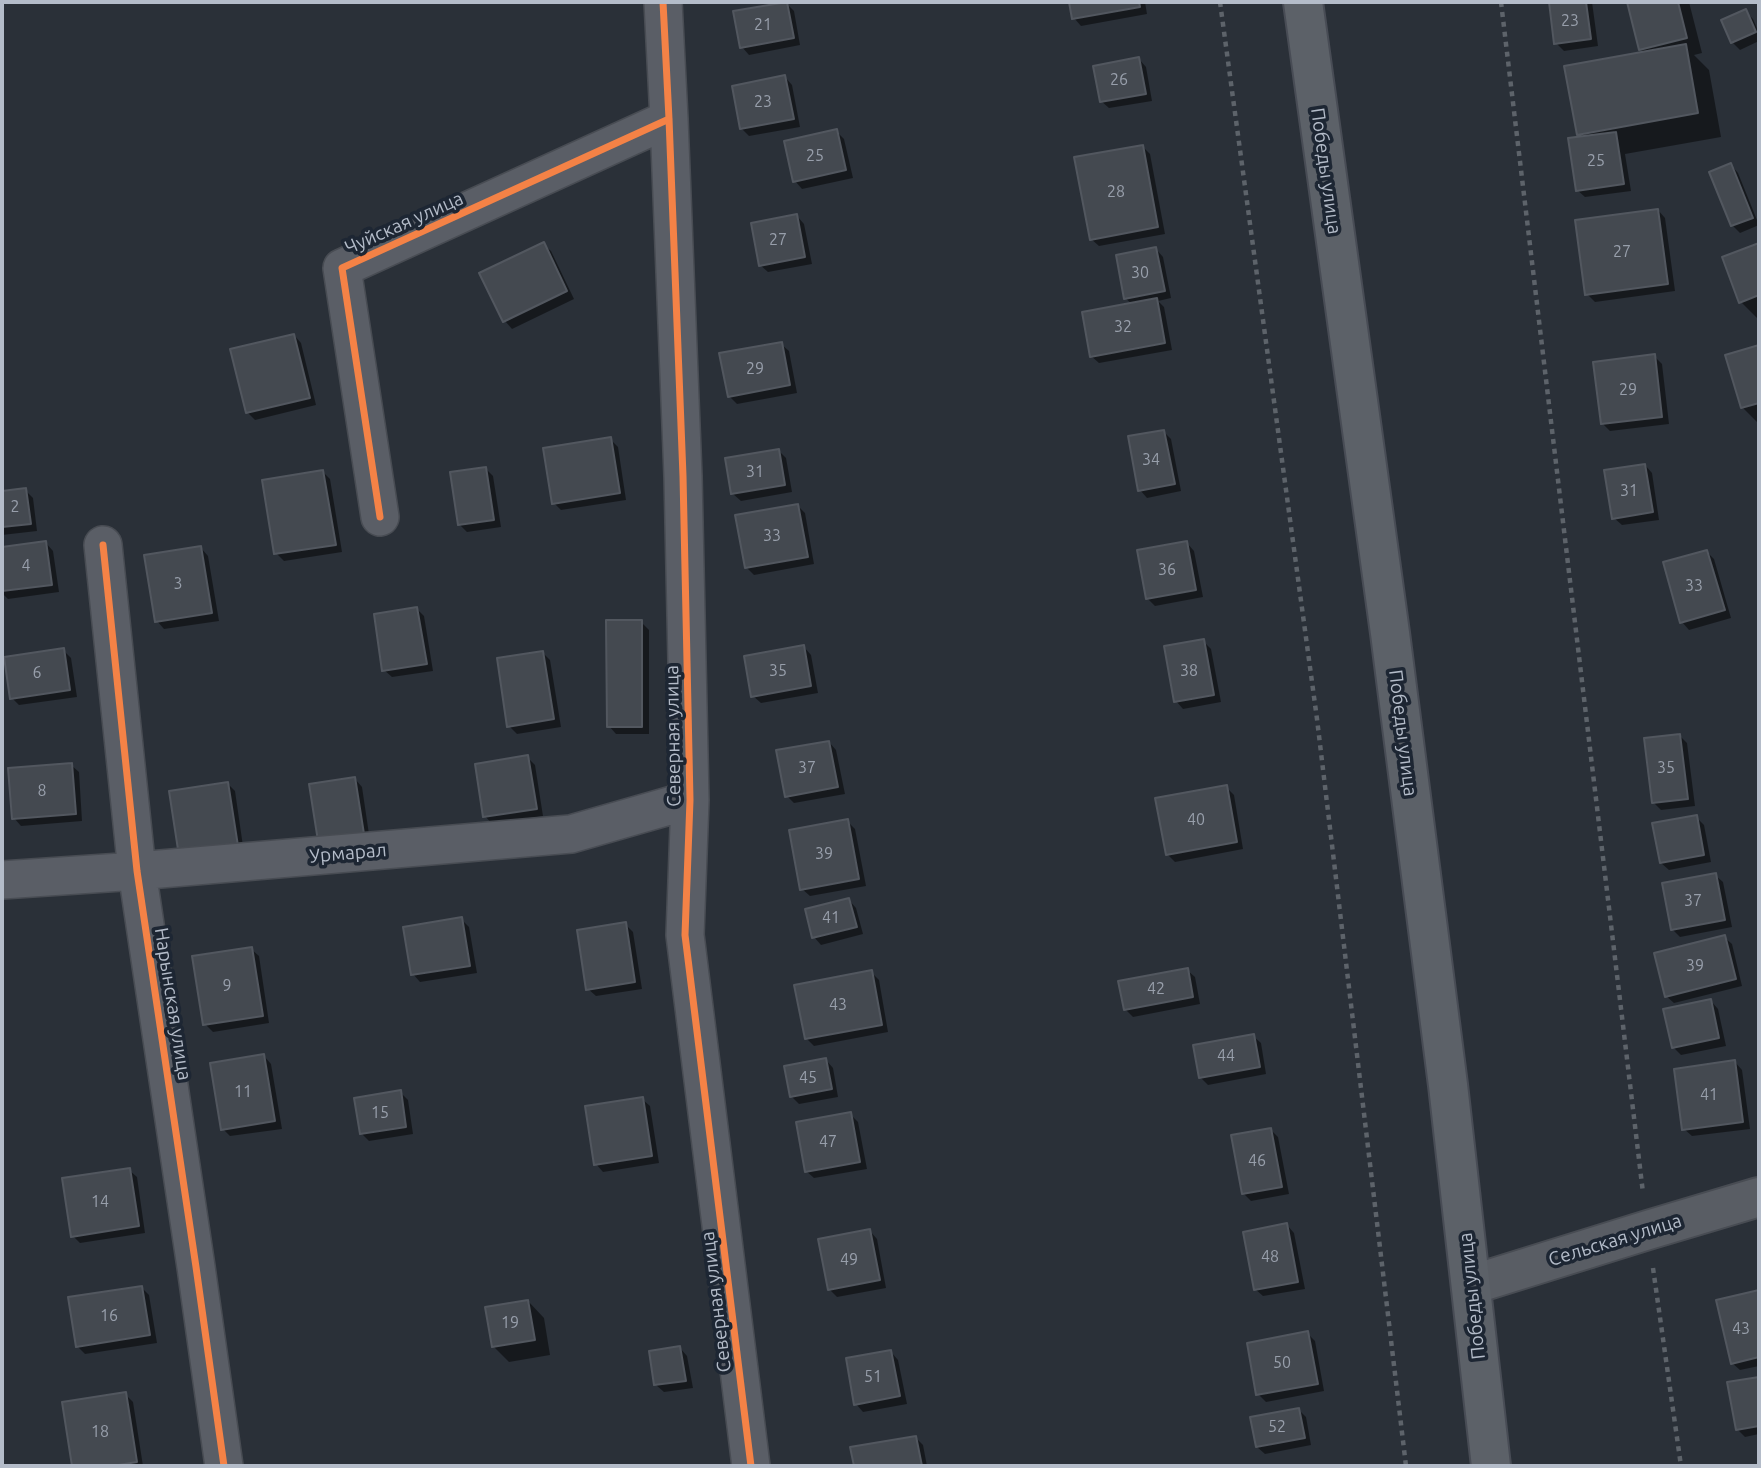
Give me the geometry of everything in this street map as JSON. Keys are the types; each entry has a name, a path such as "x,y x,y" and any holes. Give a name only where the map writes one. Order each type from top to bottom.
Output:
{"main road":[{"name":"Победы улица","path":"1303,2 1390,633 1448,1085 1491,1466"},
{"name":"Сельская улица","path":"1471,1285 1759,1197"}],"street":[{"name":"Северная улица","path":"663,2 683,476 690,800 685,935 751,1466"},
{"name":"Чуйская улица","path":"380,516 342,268 669,119"},
{"name":"Нарынская улица","path":"103,545 137,871 224,1466"},
{"name":"Урмарал","path":"2,880 571,834 690,800"}],"path":[{"path":"1220,2 1315,706 1406,1466"},
{"path":"1501,2 1648,1230 1681,1466"}],"building":[{"path":"787,2 794,38 740,48 733,11"},
{"path":"1069,2 1139,2 1140,7 1072,19"},
{"path":"1549,2 1586,2 1591,39 1554,44"},
{"path":"1627,2 1678,2 1687,38 1639,50"},
{"path":"1746,9 1756,32 1731,43 1721,20"},
{"path":"1686,44 1698,113 1577,135 1564,66"},
{"path":"1139,57 1146,94 1100,102 1093,66"},
{"path":"785,75 794,119 740,129 732,86"},
{"path":"837,129 846,170 793,182 784,141"},
{"path":"1616,132 1624,184 1576,191 1568,138"},
{"path":"1143,145 1158,227 1090,240 1074,157"},
{"path":"1731,163 1753,218 1731,226 1709,172"},
{"path":"1658,209 1668,284 1585,295 1575,220"},
{"path":"797,214 805,257 759,266 751,223"},
{"path":"544,242 567,291 503,322 479,273"},
{"path":"1759,243 1759,295 1739,303 1722,257"},
{"path":"1156,247 1165,291 1124,299 1116,255"},
{"path":"1157,298 1165,343 1090,357 1082,312"},
{"path":"294,334 310,398 246,413 230,349"},
{"path":"782,342 790,385 728,397 719,353"},
{"path":"1759,345 1759,403 1741,408 1725,355"},
{"path":"1655,354 1662,417 1601,424 1593,362"},
{"path":"1164,430 1175,484 1138,491 1128,436"},
{"path":"611,437 620,493 552,504 543,448"},
{"path":"779,449 785,485 731,494 725,458"},
{"path":"1645,464 1653,512 1612,519 1604,470"},
{"path":"486,467 494,520 458,525 450,472"},
{"path":"323,470 336,545 274,554 262,480"},
{"path":"26,488 31,524 2,527 2,491"},
{"path":"798,504 808,557 745,568 735,515"},
{"path":"46,541 52,585 2,591 2,547"},
{"path":"1187,541 1196,590 1146,599 1137,550"},
{"path":"201,546 212,613 155,622 144,555"},
{"path":"1707,550 1725,610 1680,623 1663,562"},
{"path":"417,607 427,664 382,671 374,614"},
{"path":"606,620 642,620 642,727 607,727"},
{"path":"1204,639 1214,695 1174,702 1164,646"},
{"path":"804,645 811,686 751,697 744,656"},
{"path":"64,648 70,690 10,699 4,657"},
{"path":"543,651 554,719 507,727 497,658"},
{"path":"1680,734 1688,799 1652,803 1644,738"},
{"path":"829,741 838,787 785,797 776,750"},
{"path":"528,755 537,809 483,817 475,764"},
{"path":"72,763 76,814 12,819 8,768"},
{"path":"355,777 364,834 318,841 309,784"},
{"path":"228,782 238,846 179,856 169,791"},
{"path":"1227,785 1237,842 1166,855 1155,798"},
{"path":"1697,815 1704,855 1660,863 1652,823"},
{"path":"848,819 859,879 800,890 789,830"},
{"path":"1716,873 1725,920 1671,930 1662,883"},
{"path":"849,898 857,927 812,938 805,909"},
{"path":"462,917 470,966 411,975 403,927"},
{"path":"626,922 635,982 586,990 577,930"},
{"path":"1725,935 1736,979 1665,997 1654,953"},
{"path":"252,947 263,1016 203,1025 192,956"},
{"path":"1188,968 1193,997 1124,1010 1118,981"},
{"path":"872,970 882,1025 805,1039 794,985"},
{"path":"1711,999 1719,1038 1672,1048 1663,1009"},
{"path":"1254,1034 1260,1067 1199,1078 1193,1045"},
{"path":"264,1054 275,1121 221,1130 210,1063"},
{"path":"826,1058 832,1089 790,1097 784,1066"},
{"path":"1735,1060 1743,1122 1682,1130 1674,1069"},
{"path":"401,1090 406,1127 360,1134 354,1098"},
{"path":"643,1097 652,1156 594,1165 585,1106"},
{"path":"851,1112 860,1162 805,1172 796,1122"},
{"path":"1271,1128 1282,1187 1242,1194 1231,1135"},
{"path":"130,1168 139,1226 71,1237 62,1178"},
{"path":"1287,1223 1298,1282 1254,1290 1243,1232"},
{"path":"870,1229 880,1280 828,1290 818,1239"},
{"path":"142,1286 150,1335 76,1347 68,1297"},
{"path":"1759,1290 1759,1357 1731,1364 1716,1300"},
{"path":"528,1300 535,1340 492,1347 485,1307"},
{"path":"1308,1331 1318,1384 1256,1395 1247,1343"},
{"path":"680,1346 686,1381 654,1385 649,1351"},
{"path":"891,1350 900,1396 854,1405 846,1358"},
{"path":"1759,1377 1759,1426 1736,1430 1727,1382"},
{"path":"126,1392 137,1462 112,1466 72,1466 62,1402"},
{"path":"1299,1408 1305,1438 1256,1447 1250,1417"},
{"path":"916,1436 922,1466 854,1466 850,1447"}],"cycle path":[{"path":"663,2 683,476 690,800 685,935 751,1466"},
{"path":"380,517 342,268 669,119"},
{"path":"103,545 137,871 224,1466"}]}
